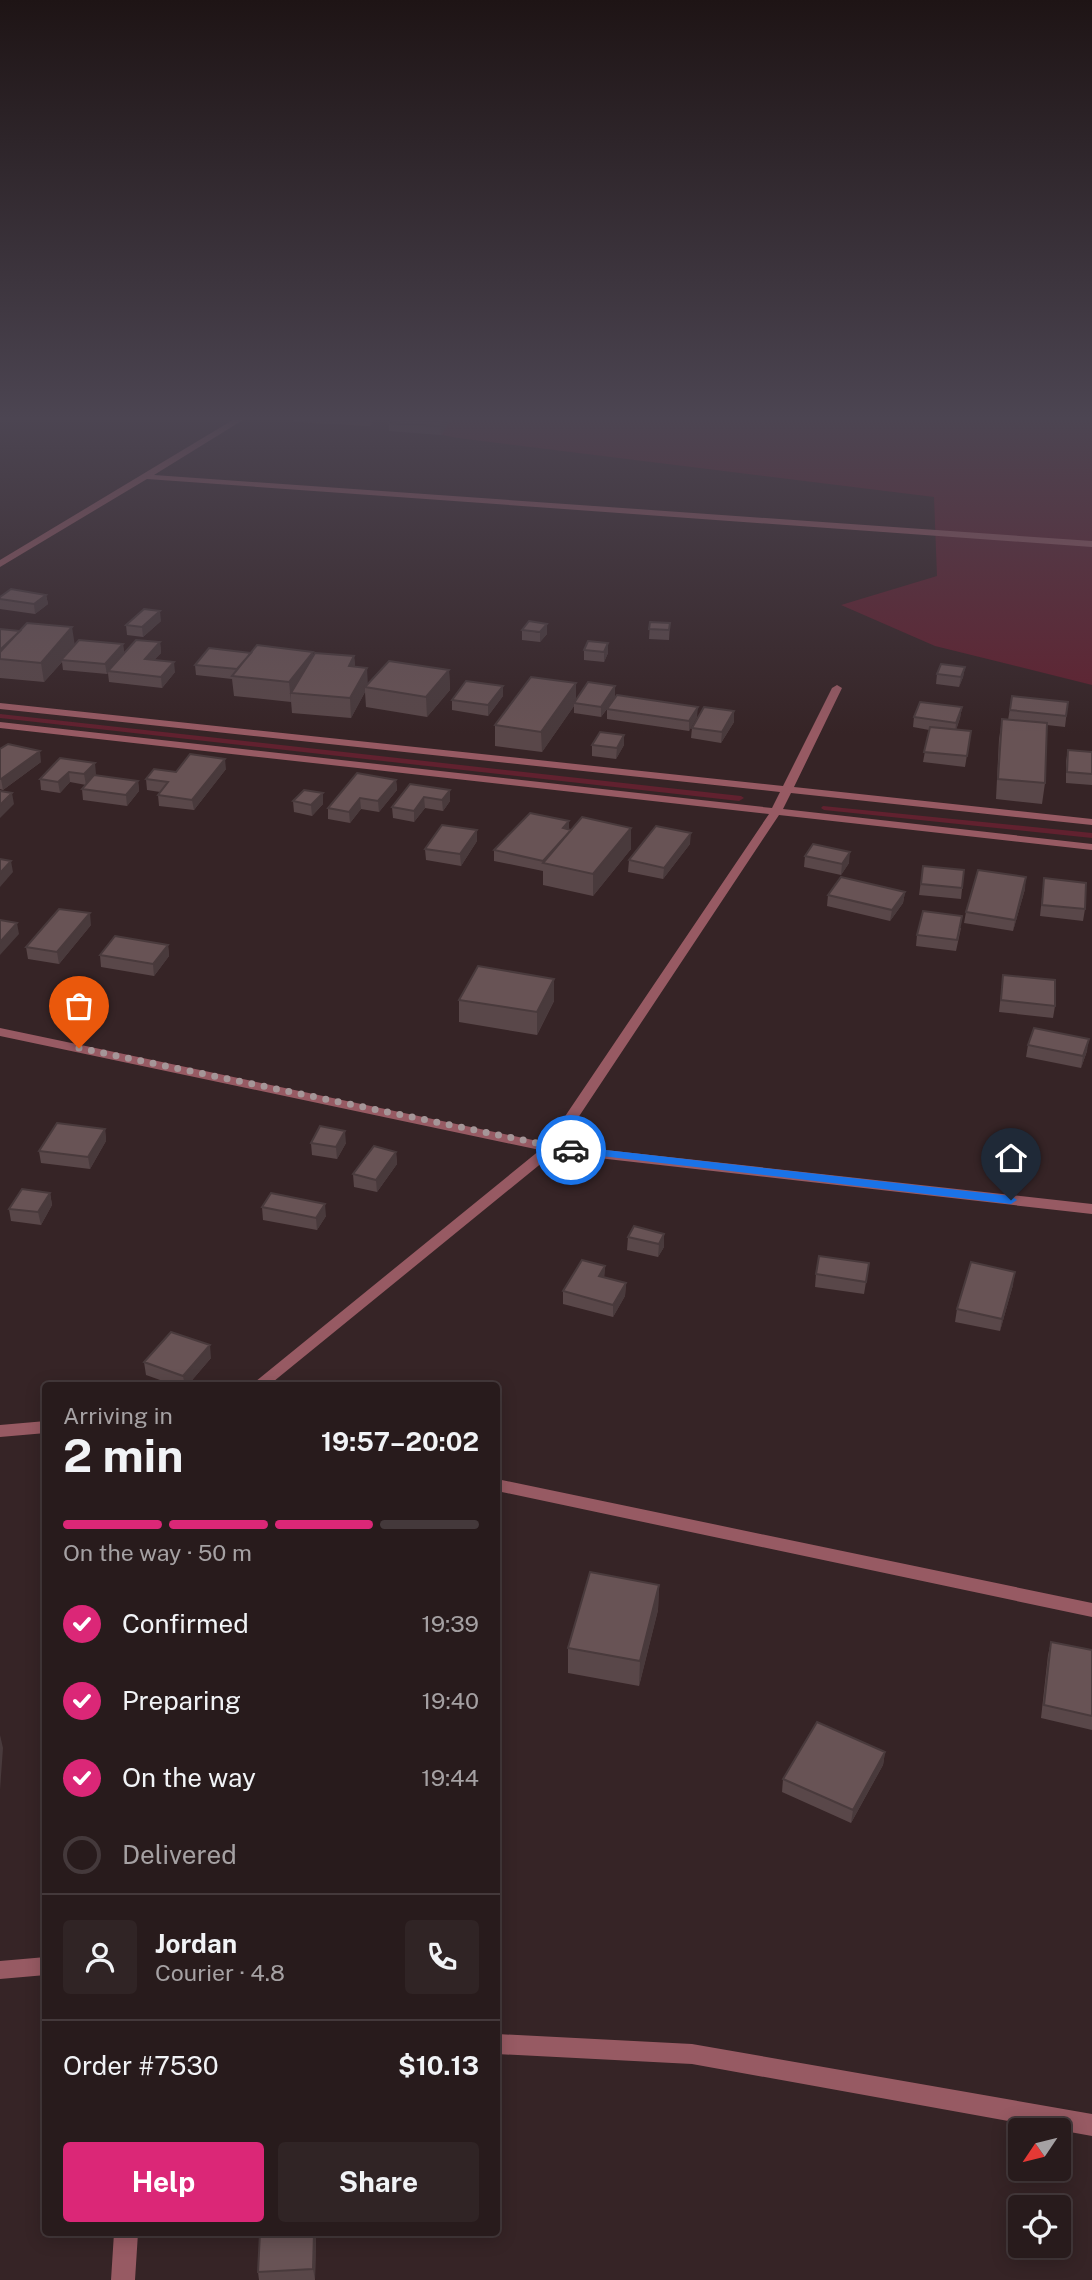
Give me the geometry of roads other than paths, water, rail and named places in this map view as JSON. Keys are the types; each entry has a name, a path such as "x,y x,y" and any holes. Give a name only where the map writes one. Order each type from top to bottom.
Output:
{"street":[{"path":"0,565 73,521"},
{"path":"774,521 1092,544"},
{"path":"263,1382 551,1147 776,811 837,688"},
{"path":"0,706 1092,822"},
{"path":"0,725 1092,847"},
{"path":"0,1032 551,1147 1092,1209"},
{"path":"0,1431 42,1427"},
{"path":"500,1486 1092,1610"},
{"path":"0,1970 42,1966"},
{"path":"500,2044 692,2054 1092,2124"},
{"path":"123,2280 125,2236"}]}
